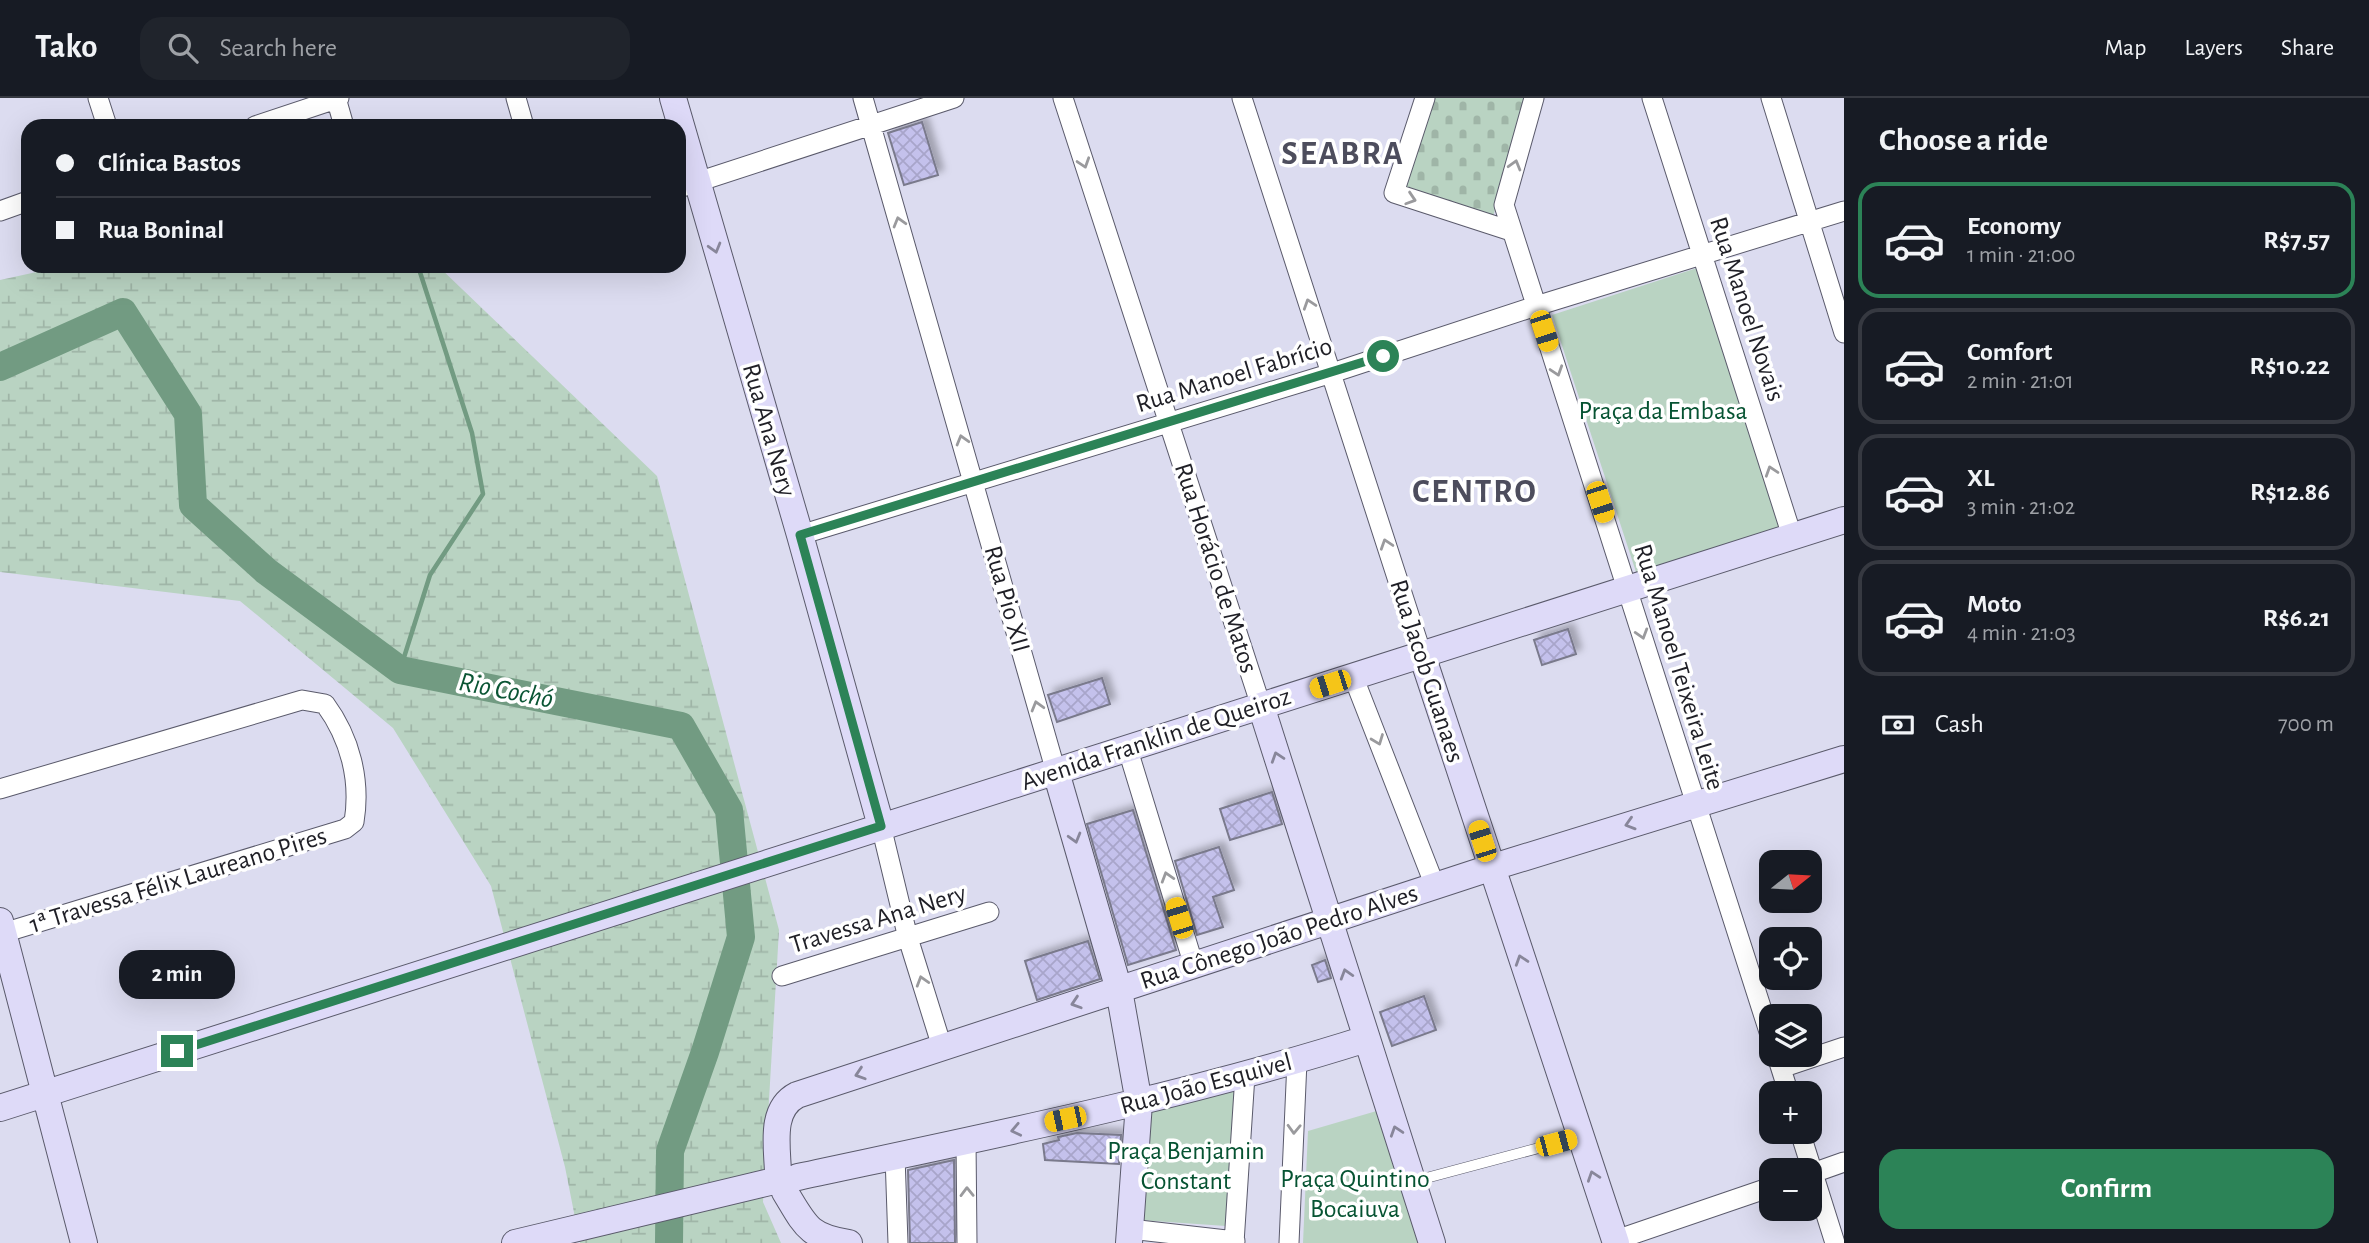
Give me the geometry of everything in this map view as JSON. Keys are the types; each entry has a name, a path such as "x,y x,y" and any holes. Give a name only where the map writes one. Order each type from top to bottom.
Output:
{"street":[{"path":"97,98 104,119"},
{"path":"276,119 337,98 342,119"},
{"path":"516,98 522,119"},
{"name":"Rua Ana Nery","path":"673,98 677,119"},
{"name":"Rua Pio XII","path":"863,98 1119,990 1139,1103"},
{"path":"688,185 954,98"},
{"name":"Rua Horácio de Matos","path":"1063,98 1261,706 1366,1039"},
{"name":"Rua Jacob Guanaes","path":"1242,98 1490,868 1616,1242"},
{"path":"1425,98 1394,193 1511,231"},
{"name":"Rua Manoel Teixeira Leite","path":"1534,98 1504,205 1760,1004"},
{"name":"Rua Manoel Novais","path":"1652,98 1792,536"},
{"path":"1771,98 1844,333"},
{"name":"Rua Ana Nery","path":"688,185 800,535 881,826 908,939 942,1047"},
{"path":"0,211 21,204"},
{"name":"Rua Manoel Fabrício","path":"800,535 1332,373 1536,306 1844,211"},
{"name":"Avenida Franklin de Queiroz","path":"0,1108 1844,520"},
{"path":"1353,677 1435,886"},
{"name":"1ª Travessa Félix Laureano Pires","path":"0,789 302,700 325,704 339,724 357,781 354,822 345,829 1,930"},
{"path":"1128,750 1194,966"},
{"name":"Rua Cônego João Pedro Alves","path":"778,1181 778,1119 789,1100 942,1047 1490,868 1844,759"},
{"name":"Travessa Ana Nery","path":"782,976 989,912"},
{"path":"1,930 47,1093 84,1243"},
{"path":"1366,1039 1432,1243"},
{"name":"Rua João Esquivel","path":"536,1239 778,1181 1139,1103 1297,1061 1366,1039"},
{"path":"1822,1052 1844,1047"},
{"path":"1289,1243 1297,1061"},
{"path":"1139,1103 1130,1236 1235,1242 1245,1074"},
{"path":"966,1140 967,1243"},
{"path":"895,1156 898,1243"},
{"path":"1822,1170 1844,1162"},
{"path":"778,1181 811,1231 821,1238 849,1243"},
{"path":"1616,1242 1759,1191"},
{"path":"1822,1206 1835,1243"}],"lane":[{"path":"1413,1182 1580,1137"}],"green space":[{"path":"1429,98 1529,98 1492,220 1400,190"},
{"name":"Praça da Embasa","path":"1697,268 1781,529 1637,575 1552,315"},
{"path":"32,273 445,273 657,476 779,930 763,1202 781,1243 580,1243 565,1167 491,886 393,728 240,601 0,572 0,280"},
{"name":"Praça Benjamin Constant","path":"1236,1084 1226,1226 1139,1220 1146,1111"},
{"name":"Praça Quintino Bocaiuva","path":"1380,1110 1421,1243 1303,1243 1308,1131"}],"building":[{"path":"922,122 938,175 904,185 888,133"},
{"path":"1568,629 1576,654 1542,665 1534,640"},
{"path":"1102,678 1110,704 1057,722 1048,695"},
{"path":"1272,792 1282,824 1230,840 1220,809"},
{"path":"1133,810 1176,950 1128,965 1087,824"},
{"path":"1219,847 1234,890 1213,897 1223,927 1197,935 1175,861"},
{"path":"1088,941 1100,979 1037,1000 1025,961"},
{"path":"1325,960 1331,978 1318,982 1312,965"},
{"path":"1424,996 1436,1030 1392,1046 1380,1012"},
{"path":"1077,1133 1121,1135 1119,1164 1045,1160 1043,1144"},
{"path":"954,1160 955,1243 910,1243 908,1170"}],"waterway":[{"path":"400,670 430,575 483,494 472,433 420,273"},
{"name":"Rio Cochó","path":"0,367 123,312 188,414 193,505 266,571 400,670 681,726 729,810 741,937 670,1151 669,1243"}],"district":[{"name":"SEABRA","path":"1343,154"},
{"name":"CENTRO","path":"1475,492"}],"route":[{"path":"177,1051 881,826 800,535 1383,356"}]}
